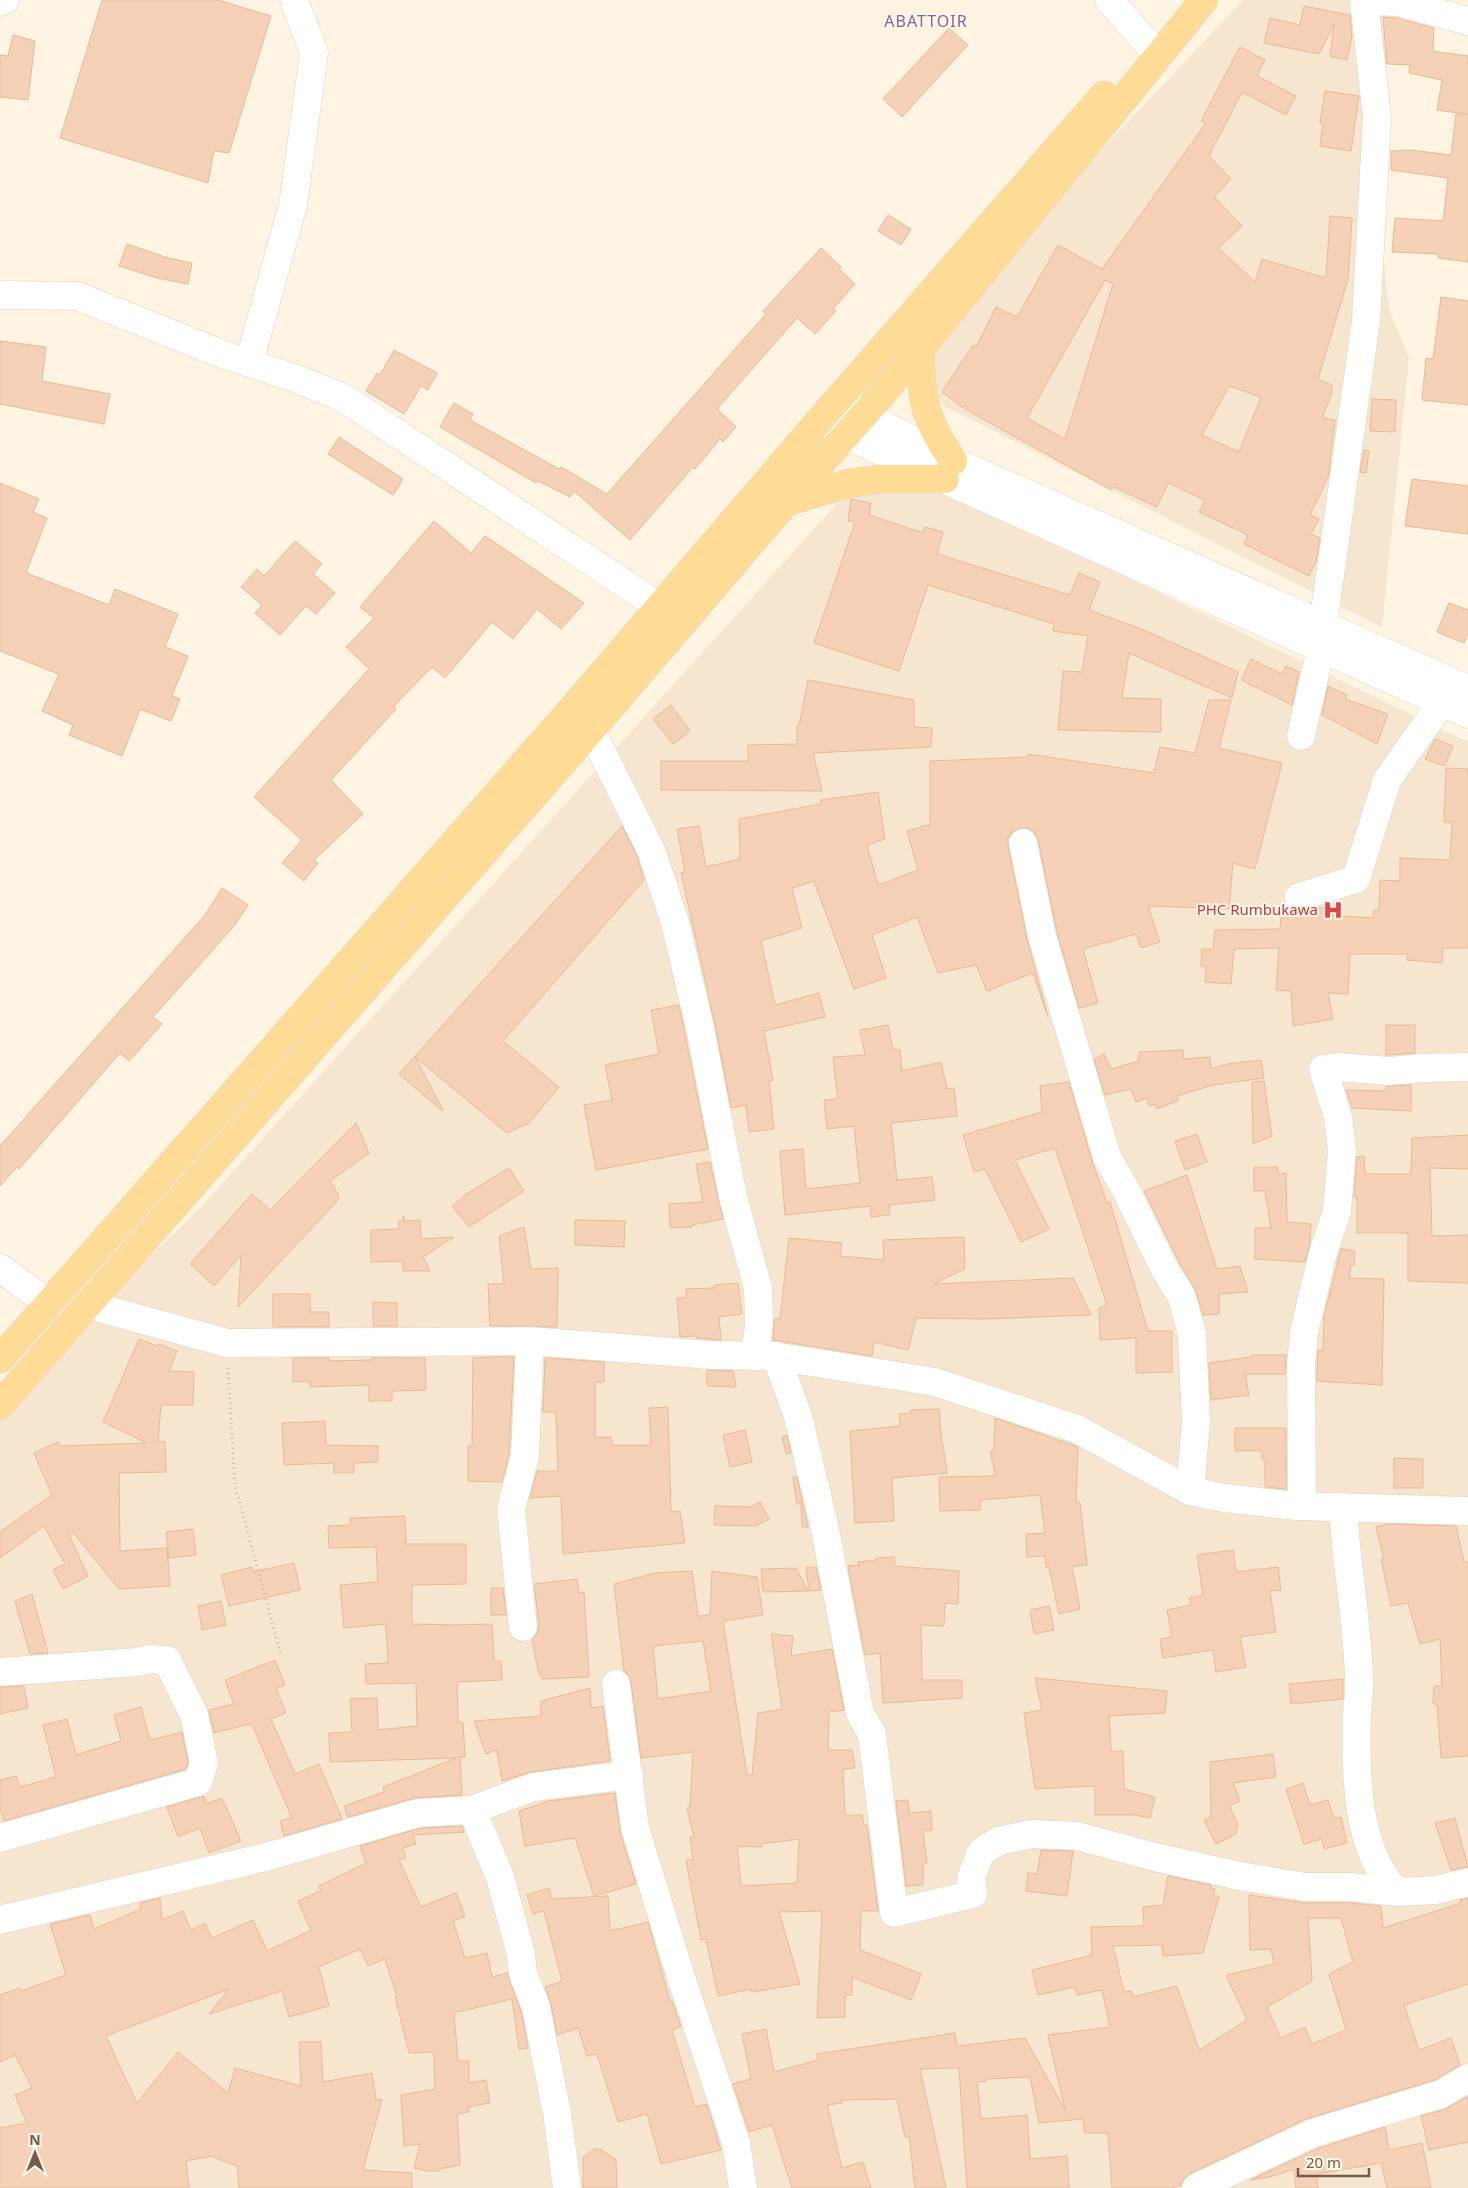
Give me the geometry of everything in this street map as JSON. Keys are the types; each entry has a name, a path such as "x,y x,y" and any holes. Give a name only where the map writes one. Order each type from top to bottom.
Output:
{"main road":[{"path":"0,1359 559,724 840,397 1148,44 1179,0"},
{"path":"0,1405 591,730 920,349 1204,0"},
{"path":"786,502 850,483 949,470 926,410 920,385 920,349"}],"street":[{"path":"0,2 5,0"},
{"path":"249,363 293,205 314,53 294,0"},
{"path":"1109,0 1148,44"},
{"path":"1301,736 1322,636 1366,322 1377,117 1364,1 1399,2 1468,21"},
{"path":"0,295 77,296 219,353 294,378 342,397 660,606"},
{"path":"840,397 949,470"},
{"path":"821,419 845,435 949,470 1322,636 1468,689"},
{"path":"1322,636 1442,702 1468,714"},
{"path":"1299,897 1356,879 1387,780 1442,702"},
{"path":"591,730 651,850 675,922 700,1028 733,1197 758,1288 759,1325 765,1356 798,1416 825,1529 860,1714 872,1734 894,1912 973,1894 971,1878 981,1852 998,1841 1032,1834 1077,1836 1155,1857 1305,1888 1351,1888 1397,1892 1436,1890 1468,1882"},
{"path":"1023,844 1042,936 1107,1158 1128,1192 1165,1270 1182,1297 1192,1334 1196,1422 1190,1491"},
{"path":"1302,1506 1301,1364 1304,1332 1323,1253 1337,1211 1342,1151 1338,1117 1323,1069 1337,1067 1390,1072 1422,1068 1468,1067"},
{"path":"0,1268 49,1304"},
{"path":"89,1305 227,1343 530,1341 765,1356 936,1382 1077,1429 1190,1491 1224,1498 1302,1506 1468,1511"},
{"path":"523,1627 511,1509 525,1456 530,1341"},
{"path":"1342,1507 1359,1682 1358,1777 1364,1823 1373,1857 1386,1880 1397,1892"},
{"path":"0,1672 137,1662 150,1659 167,1660 194,1716 204,1763 198,1782 0,1838"},
{"path":"616,1684 635,1828 686,1992 736,2143 743,2188"},
{"path":"0,1920 266,1857 418,1813 472,1810 533,1787 629,1775"},
{"path":"472,1810 500,1876 522,1954 523,1974 536,2007 558,2114 567,2188"},
{"path":"1196,2188 1313,2133 1441,2094 1468,2078"}],"path":[{"path":"227,1343 228,1386 236,1485 281,1656"}],"shaded area":[{"path":"1243,0 1387,0 1385,139 1379,216 1389,309 1409,358 1382,627 887,377"},
{"path":"879,457 1468,742 1468,2188 0,2188 0,1404 200,1208"}],"building":[{"path":"102,0 218,0 271,16 229,153 214,151 208,183 60,138"},
{"path":"1304,6 1350,15 1352,36 1347,60 1330,56 1334,24 1319,54 1264,43 1270,18 1300,25"},
{"path":"1383,17 1397,18 1434,28 1433,51 1468,56 1468,262 1438,258 1438,254 1392,252 1395,218 1443,221 1448,178 1391,170 1391,151 1411,150 1451,155 1456,114 1466,114 1437,110 1442,80 1409,73 1410,65 1387,64"},
{"path":"949,28 968,45 902,117 883,99"},
{"path":"13,35 35,41 28,100 0,97 0,55 8,56"},
{"path":"1240,47 1265,60 1257,76 1296,96 1286,115 1242,92 1209,156 1231,179 1214,197 1242,226 1218,248 1255,282 1262,259 1326,278 1330,216 1352,218 1348,279 1318,379 1332,385 1332,393 1322,418 1335,420 1328,478 1310,515 1319,519 1311,534 1320,538 1316,561 1309,576 1244,544 1248,535 1199,512 1205,500 1168,483 1157,507 1114,487 1111,490 965,409 942,392 973,345 976,347 996,307 1017,317 1058,245 1102,269 1206,123 1201,121","holes":["1105,280 1113,284 1065,439 1027,418","1229,386 1261,397 1239,452 1202,435"]},
{"path":"1325,91 1359,96 1351,151 1320,146 1323,124 1320,123"},
{"path":"888,215 911,229 901,245 878,231"},
{"path":"127,244 165,257 192,263 188,284 157,278 119,266"},
{"path":"821,248 855,284 833,309 836,311 815,334 797,318 717,409 736,427 723,442 720,439 695,469 693,467 630,540 574,491 570,497 538,481 536,483 440,427 454,403 473,414 470,420 559,469 561,467 607,494 766,314 763,311"},
{"path":"1441,297 1468,301 1468,405 1422,400 1426,358 1433,359"},
{"path":"0,341 46,347 42,381 110,394 104,424 0,404"},
{"path":"394,350 437,373 428,390 421,386 404,414 366,391 377,373 380,375"},
{"path":"1372,399 1396,400 1395,432 1370,431"},
{"path":"339,437 403,479 393,495 328,454"},
{"path":"1364,450 1369,451 1366,473 1360,472"},
{"path":"1412,479 1468,486 1468,534 1405,526"},
{"path":"0,483 39,499 33,512 47,518 26,573 109,605 115,589 178,614 165,647 188,656 172,696 180,699 171,721 140,709 122,756 69,735 73,725 42,711 59,674 0,651"},
{"path":"851,499 871,503 869,515 923,533 925,527 943,532 937,554 1070,595 1079,573 1100,582 1089,610 1144,630 1238,672 1232,698 1129,653 1122,698 1161,699 1161,732 1058,730 1063,671 1082,672 1088,636 1053,631 1054,624 928,585 899,671 814,643 855,522 848,521"},
{"path":"434,521 471,553 485,536 584,603 561,629 537,609 513,639 492,622 445,678 432,667 394,706 396,709 331,780 363,814 314,860 318,863 304,881 282,863 302,840 254,797 369,669 346,647 374,618 360,607"},
{"path":"295,541 322,564 313,574 335,593 316,614 306,606 280,635 255,613 262,605 241,587 257,569 264,576"},
{"path":"1449,603 1468,610 1468,633 1464,643 1437,632"},
{"path":"1251,659 1282,674 1286,666 1299,672 1292,705 1241,680"},
{"path":"808,680 914,700 914,727 932,728 931,747 813,753 822,791 661,790 661,761 748,761 748,745 797,744 797,726 799,726"},
{"path":"1328,686 1347,695 1345,699 1388,714 1377,744 1322,715"},
{"path":"1209,700 1231,700 1219,748 1282,763 1255,869 1233,863 1229,909 1148,906 1160,942 1141,948 1136,934 1083,949 1098,1003 1079,1008 1057,932 1038,839 1034,832 1028,828 1020,828 1013,831 1008,838 1008,846 1027,939 1048,1017 1033,973 987,991 976,965 938,973 917,917 872,935 886,978 854,989 814,881 792,888 802,928 761,941 775,1005 819,993 825,1017 764,1031 773,1080 769,1081 774,1129 749,1132 746,1105 731,1108 715,1024 681,873 685,872 677,829 699,826 706,867 740,859 739,819 821,804 821,800 878,792 885,839 867,845 878,885 918,870 907,831 931,824 930,761 1028,757 1028,754 1154,773 1160,747 1195,753"},
{"path":"671,705 690,731 673,744 653,719"},
{"path":"1435,739 1453,746 1445,766 1425,759"},
{"path":"1446,768 1468,769 1468,948 1443,948 1442,963 1407,960 1407,954 1350,954 1348,994 1328,993 1333,1019 1293,1026 1291,991 1276,990 1279,948 1234,949 1231,984 1205,982 1206,967 1201,966 1202,949 1213,949 1215,930 1280,929 1281,913 1304,914 1304,912 1316,908 1324,908 1324,915 1373,918 1374,910 1379,910 1380,880 1400,881 1400,858 1450,860 1452,822 1444,822"},
{"path":"622,826 637,856 644,880 503,1041 559,1087 529,1123 507,1133 415,1057 442,1111 399,1074"},
{"path":"222,888 248,905 235,925 153,1017 162,1024 129,1061 120,1053 19,1169 17,1167 0,1186 0,1146 205,915"},
{"path":"679,1005 708,1149 596,1170 584,1105 612,1100 605,1065 659,1054 651,1010"},
{"path":"888,1025 893,1050 900,1050 902,1071 941,1062 947,1089 954,1088 957,1116 891,1123 897,1180 932,1177 935,1200 889,1205 890,1215 871,1217 870,1206 785,1215 780,1151 803,1149 806,1189 860,1183 854,1126 827,1129 824,1100 838,1099 833,1057 865,1055 860,1030"},
{"path":"1386,1025 1415,1025 1415,1053 1386,1055"},
{"path":"1183,1050 1184,1059 1210,1057 1211,1069 1227,1064 1261,1060 1264,1078 1213,1085 1177,1096 1179,1100 1157,1109 1155,1104 1149,1106 1147,1098 1136,1102 1131,1089 1105,1095 1094,1059 1104,1054 1111,1069 1139,1061 1139,1052"},
{"path":"1264,1081 1272,1136 1253,1144 1252,1082"},
{"path":"1069,1082 1092,1161 1107,1203 1110,1202 1148,1331 1172,1331 1172,1372 1136,1373 1136,1338 1100,1340 1099,1308 1107,1305 1055,1148 1015,1160 1049,1229 1021,1242 985,1169 974,1172 963,1135 1042,1112 1040,1086"},
{"path":"1411,1085 1411,1111 1352,1108 1346,1090 1385,1091 1386,1086"},
{"path":"356,1123 369,1153 330,1181 338,1194 338,1200 238,1307 241,1255 214,1286 190,1264 252,1194 270,1210"},
{"path":"1197,1134 1207,1162 1185,1170 1175,1141"},
{"path":"1468,1135 1468,1169 1430,1168 1432,1236 1468,1235 1468,1283 1408,1281 1408,1233 1357,1233 1357,1197 1354,1197 1357,1157 1364,1156 1365,1174 1411,1174 1412,1138"},
{"path":"710,1162 723,1219 692,1225 692,1227 670,1228 669,1204 703,1202 696,1164"},
{"path":"1254,1167 1277,1167 1278,1174 1286,1173 1287,1222 1311,1224 1310,1243 1305,1262 1255,1259 1255,1228 1271,1228 1265,1191 1254,1191"},
{"path":"509,1168 524,1191 469,1227 452,1206 468,1193"},
{"path":"1187,1175 1217,1269 1240,1266 1248,1292 1219,1294 1219,1314 1203,1315 1195,1289 1179,1262 1144,1191"},
{"path":"403,1216 405,1221 420,1220 421,1239 454,1237 423,1257 430,1271 403,1271 403,1261 371,1262 371,1230 399,1229 399,1221 403,1221"},
{"path":"575,1220 625,1221 624,1247 575,1245"},
{"path":"524,1227 531,1269 558,1268 557,1327 490,1326 488,1284 504,1284 499,1236"},
{"path":"964,1237 965,1269 934,1284 1073,1278 1091,1315 985,1319 916,1318 908,1350 874,1342 872,1356 773,1340 774,1319 780,1319 789,1238 842,1243 840,1256 884,1260 883,1240"},
{"path":"1341,1249 1355,1251 1354,1265 1351,1265 1349,1278 1384,1279 1382,1385 1317,1381 1318,1350 1323,1351 1324,1316"},
{"path":"738,1283 742,1314 719,1317 721,1340 697,1338 697,1336 680,1337 677,1298 686,1298 686,1289 714,1288 714,1285"},
{"path":"273,1294 310,1294 310,1312 329,1312 329,1327 273,1327"},
{"path":"373,1302 397,1303 397,1326 373,1326"},
{"path":"139,1339 177,1351 169,1371 194,1372 193,1405 161,1405 158,1442 165,1442 166,1472 119,1473 120,1551 167,1548 170,1586 119,1589 73,1532 69,1535 88,1576 63,1589 53,1570 65,1564 44,1526 0,1558 0,1532 52,1495 34,1453 58,1442 59,1446 147,1443 103,1422"},
{"path":"1251,1355 1286,1355 1285,1374 1245,1374 1249,1395 1211,1400 1209,1363 1251,1357"},
{"path":"514,1357 509,1454 502,1482 468,1481 468,1446 472,1446 473,1358"},
{"path":"293,1358 329,1358 329,1361 372,1360 372,1358 425,1358 426,1390 392,1391 392,1401 369,1401 369,1385 310,1387 310,1381 293,1382"},
{"path":"545,1358 604,1362 604,1382 595,1382 595,1437 611,1437 612,1445 651,1445 649,1408 668,1407 671,1512 680,1511 685,1543 563,1554 561,1496 530,1498 537,1471 558,1471 556,1412 543,1412"},
{"path":"707,1370 733,1371 736,1387 707,1386"},
{"path":"939,1409 947,1473 892,1478 894,1521 855,1523 850,1431 900,1426 899,1414 911,1413 911,1410"},
{"path":"995,1418 1078,1447 1076,1502 1080,1502 1087,1565 1072,1566 1080,1609 1059,1614 1049,1567 1046,1568 1045,1556 1027,1557 1026,1534 1045,1533 1040,1495 980,1500 980,1510 940,1511 939,1477 996,1476 990,1452 994,1451"},
{"path":"325,1421 326,1445 378,1446 378,1462 354,1463 354,1473 334,1473 334,1463 284,1465 282,1423"},
{"path":"1235,1428 1286,1428 1286,1489 1265,1487 1265,1460 1262,1460 1262,1451 1235,1451"},
{"path":"745,1430 752,1462 730,1467 723,1435"},
{"path":"787,1435 791,1453 786,1454 782,1437"},
{"path":"1394,1458 1423,1459 1423,1488 1394,1488"},
{"path":"793,1477 797,1477 808,1527 802,1527 801,1502 797,1505"},
{"path":"760,1502 769,1519 756,1526 714,1525 715,1506 749,1507"},
{"path":"405,1516 406,1544 466,1544 466,1584 412,1585 412,1624 492,1624 494,1661 501,1661 502,1680 457,1682 458,1723 463,1722 465,1757 460,1757 462,1795 414,1798 348,1817 344,1806 384,1792 383,1787 456,1758 330,1762 329,1733 352,1732 350,1699 377,1698 378,1730 417,1726 416,1683 366,1684 365,1664 388,1663 386,1624 344,1628 340,1585 378,1582 376,1547 329,1548 328,1526 350,1525 350,1518"},
{"path":"1388,1524 1456,1526 1464,1562 1468,1562 1468,1756 1441,1758 1437,1704 1433,1704 1434,1686 1442,1686 1440,1639 1420,1644 1408,1603 1391,1606 1381,1559 1384,1559 1376,1527"},
{"path":"193,1529 196,1555 169,1558 166,1532"},
{"path":"1233,1550 1236,1572 1278,1567 1281,1590 1270,1591 1276,1632 1240,1637 1246,1667 1216,1672 1213,1650 1163,1658 1160,1639 1172,1637 1167,1610 1191,1605 1189,1598 1203,1595 1197,1555"},
{"path":"894,1557 895,1566 959,1571 958,1604 945,1603 944,1626 921,1625 922,1680 962,1680 962,1698 883,1703 880,1653 865,1655 848,1566 859,1565 858,1562 876,1560 876,1558"},
{"path":"294,1563 300,1590 229,1606 221,1575 252,1567 253,1572"},
{"path":"806,1567 816,1567 821,1590 809,1591"},
{"path":"796,1568 808,1591 763,1592 761,1569"},
{"path":"692,1571 698,1616 710,1615 712,1571 757,1577 763,1615 723,1621 747,1775 752,1775 758,1713 782,1709 771,1634 793,1636 791,1656 832,1649 844,1710 829,1712 828,1750 852,1750 855,1768 843,1769 845,1815 862,1815 864,1825 867,1825 878,1911 861,1911 860,1950 921,1974 911,2000 852,1977 852,1995 845,1995 845,2017 817,2018 822,1911 779,1912 800,1984 752,1992 751,1989 718,1996 706,1939 701,1940 686,1860 693,1860 690,1837 694,1837 687,1808 690,1807 693,1752 641,1758 631,1682 629,1675 624,1671 614,1584 655,1573","holes":["703,1641 711,1691 658,1699 653,1646","799,1839 797,1883 741,1886 737,1846 762,1847 762,1844"]},
{"path":"577,1579 579,1593 584,1592 589,1677 542,1679 542,1675 539,1675 532,1640 537,1634 539,1625 534,1584"},
{"path":"491,1588 503,1588 506,1615 491,1615"},
{"path":"32,1594 48,1653 30,1654 15,1601"},
{"path":"221,1601 226,1625 202,1630 198,1606"},
{"path":"1049,1606 1054,1630 1034,1634 1030,1610"},
{"path":"275,1660 285,1685 276,1688 286,1713 271,1719 295,1774 319,1764 342,1819 284,1836 280,1821 292,1818 253,1727 250,1724 214,1733 209,1710 234,1704 225,1680"},
{"path":"1035,1678 1167,1691 1165,1713 1109,1716 1111,1751 1123,1751 1124,1789 1155,1797 1150,1818 1135,1815 1095,1815 1095,1786 1035,1789 1024,1713 1042,1710"},
{"path":"1343,1679 1343,1699 1291,1704 1289,1684"},
{"path":"24,1686 28,1708 0,1714 0,1687"},
{"path":"590,1688 591,1708 603,1706 610,1761 531,1772 502,1781 497,1750 486,1754 474,1721 541,1716 541,1701"},
{"path":"141,1707 150,1740 182,1732 188,1762 186,1769 4,1821 0,1807 0,1780 16,1776 20,1787 56,1777 43,1725 67,1719 76,1755 121,1741 114,1715"},
{"path":"1273,1754 1276,1777 1233,1783 1240,1801 1229,1806 1238,1824 1236,1834 1216,1844 1204,1820 1211,1817 1210,1762"},
{"path":"1303,1783 1310,1805 1328,1800 1334,1819 1341,1817 1347,1843 1324,1849 1322,1839 1304,1844 1286,1789"},
{"path":"615,1793 620,1832 636,1884 594,1896 575,1838 525,1846 519,1811 549,1801"},
{"path":"204,1796 206,1804 222,1798 241,1841 209,1853 200,1828 178,1837 167,1807"},
{"path":"908,1800 909,1813 931,1811 932,1830 923,1831 927,1863 923,1863 923,1885 906,1886 896,1801"},
{"path":"1455,1818 1468,1867 1451,1870 1435,1823"},
{"path":"462,1826 464,1832 413,1835 416,1844 403,1848 406,1858 399,1860 421,1907 456,1893 465,1916 453,1921 465,1958 487,1953 492,1977 507,1973 521,2011 528,2048 519,2049 512,1999 454,2013 458,2061 469,2061 469,2083 486,2080 490,2103 468,2107 469,2112 457,2114 460,2165 439,2169 439,2171 414,2168 420,2144 404,2146 401,2095 435,2089 434,2052 409,2053 395,1997 397,1997 385,1959 368,1966 360,1949 319,1967 329,2006 289,2017 282,1991 209,2014 229,1989 106,2036 137,2103 178,2052 228,2093 235,2068 301,2086 299,2042 321,2042 323,2082 372,2073 376,2100 382,2099 363,2170 412,2173 412,2188 239,2188 237,2166 211,2156 186,2161 189,2188 0,2188 0,2128 27,2123 15,2095 32,2088 15,2055 0,2062 0,1995 20,1988 21,1991 66,1975 50,1924 90,1915 94,1929 141,1909 140,1903 160,1898 162,1920 183,1911 191,1930 205,1923 212,1938 253,1920 267,1951 311,1930 298,1901 321,1891 319,1886 366,1863 360,1846 421,1828"},
{"path":"1041,1850 1073,1851 1067,1896 1026,1891 1028,1873 1037,1874"},
{"path":"1168,1876 1211,1885 1211,1889 1215,1889 1213,1896 1219,1896 1203,1953 1163,1956 1162,1945 1113,1946 1124,1992 1131,1991 1133,1997 1177,1986 1199,2050 1247,2020 1226,1975 1274,1964 1271,1949 1250,1950 1249,1895 1305,1903 1350,1903 1381,1906 1383,1928 1461,1903 1460,1900 1468,1898 1468,1984 1404,2005 1419,2050 1451,2038 1460,2065 1435,2080 1306,2119 1189,2174 1181,2185 1172,2188 1112,2188 1108,2133 1084,2133 1083,2119 1039,2123 1030,2077 986,2079 986,2081 977,2082 981,2119 1027,2115 1030,2159 1067,2156 1069,2188 967,2188 959,2068 920,2069 946,2188 915,2188 909,2136 905,2137 897,2099 842,2100 842,2103 827,2105 842,2168 863,2162 871,2188 792,2188 772,2125 749,2132 733,2084 751,2079 742,2034 766,2029 774,2072 818,2060 817,2054 955,2033 957,2046 1025,2038 1065,2110 1048,2035 1110,2027 1102,1990 1077,1995 1075,1987 1038,1995 1032,1970 1092,1955 1091,1927 1144,1926 1143,1907 1163,1905","holes":["1308,1918 1341,1918 1353,1962 1329,1974 1346,2030 1312,2044 1305,2027 1281,2038 1267,2007 1312,1981"]},
{"path":"549,1888 552,1899 608,1896 610,1931 648,1922 670,2001 672,2001 681,2027 672,2030 695,2107 707,2104 721,2150 661,2164 647,2114 618,2122 597,2054 587,2056 578,2028 557,2035 551,2004 545,1987 562,1981 544,1911 533,1914 527,1895"},
{"path":"1468,2096 1468,2142 1429,2150 1421,2116 1446,2109"},
{"path":"1385,2127 1389,2150 1422,2143 1431,2188 1387,2188 1381,2163 1317,2174 1318,2188 1296,2188 1294,2169 1270,2177 1250,2180 1319,2148"},
{"path":"594,2149 600,2149 616,2160 617,2188 583,2188 583,2158"}],"place":[{"name":"PHC Rumbukawa","path":"1333,910"}],"district":[{"name":"ABATTOIR","path":"926,21"}]}
